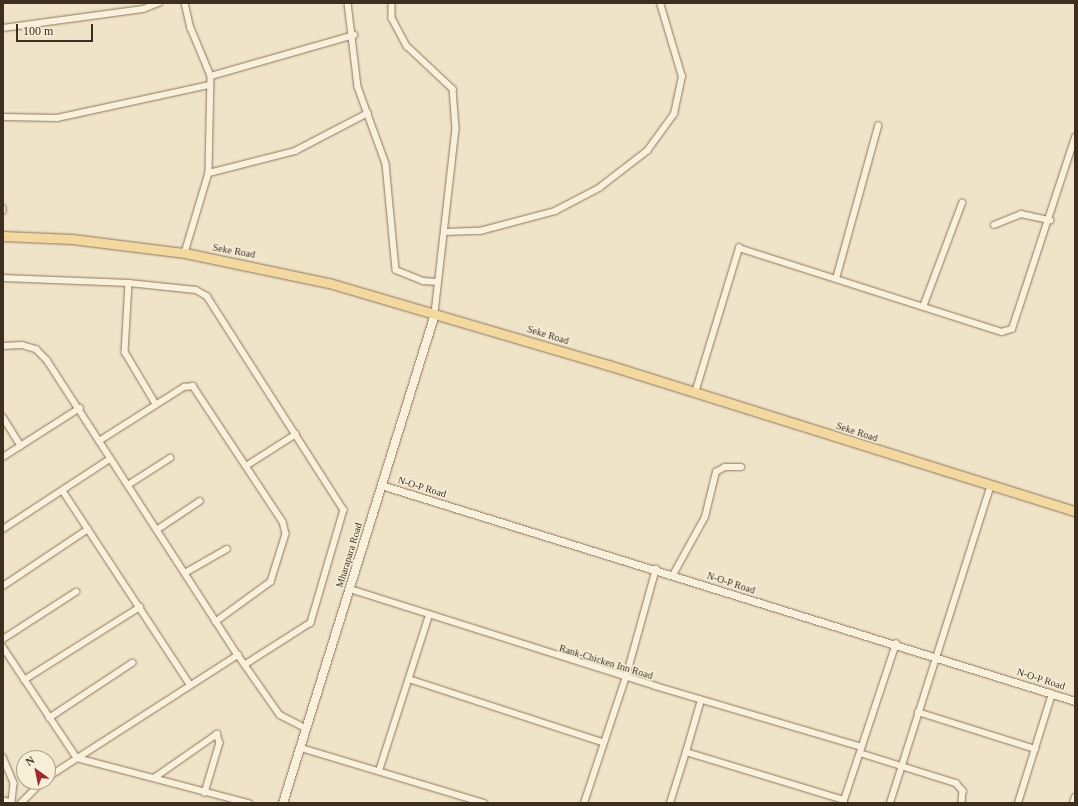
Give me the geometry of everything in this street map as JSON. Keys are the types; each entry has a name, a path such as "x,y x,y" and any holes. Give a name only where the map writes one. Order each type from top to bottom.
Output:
{"main road":[{"name":"Seke Road","path":"3,236 72,238 185,253 308,278 435,314 1075,511"},
{"name":"Mharapara Road","path":"283,803 435,314"}],"street":[{"path":"3,28 143,9 159,3"},
{"path":"185,3 191,28 211,76 209,85 210,174 185,253"},
{"path":"348,3 354,35 358,87 386,164 396,270 423,281 437,282"},
{"path":"392,3 392,18 407,46 453,89 456,129 437,282 435,314"},
{"path":"444,232 480,231 555,211 599,188 647,150 674,114 682,77 660,3"},
{"path":"211,76 354,35"},
{"path":"3,117 57,118 209,85"},
{"path":"210,174 295,151 368,113"},
{"path":"836,279 878,126"},
{"path":"695,393 739,248 1002,332 1012,329 1050,220 1075,137"},
{"path":"923,307 962,203"},
{"path":"994,225 1021,214 1050,220"},
{"path":"3,278 129,283 196,290 207,296 344,510 310,623 245,665"},
{"path":"129,283 125,352 156,404"},
{"path":"3,346 22,345 36,350 80,408 110,459 158,529 216,622 280,715 307,729"},
{"path":"99,441 184,387 193,386 283,522 286,534 271,582 216,622"},
{"path":"3,457 80,408"},
{"path":"3,417 21,446"},
{"path":"246,466 296,434"},
{"path":"128,485 170,458"},
{"path":"3,529 110,459"},
{"path":"673,575 705,517 716,472 725,467 741,467"},
{"name":"N-O-P Road","path":"381,485 936,655 1075,701"},
{"path":"890,803 991,485"},
{"path":"63,491 190,684"},
{"path":"158,529 200,501"},
{"path":"3,586 88,529"},
{"path":"185,573 227,548"},
{"path":"584,803 602,742 626,677 656,570"},
{"name":"Rank-Chicken Inn Road","path":"350,589 626,677 859,746"},
{"path":"3,639 76,592"},
{"path":"24,680 140,607"},
{"path":"379,771 429,615"},
{"path":"686,752 843,801 860,753 859,746 896,644"},
{"path":"3,647 77,758 205,793 249,803"},
{"path":"56,772 190,684 238,655"},
{"path":"50,718 132,663"},
{"path":"409,679 602,742"},
{"path":"1018,803 1052,694"},
{"path":"670,803 701,700"},
{"path":"918,712 1035,749"},
{"path":"154,778 217,734 220,743 205,793"},
{"path":"301,748 484,803"},
{"path":"860,753 956,783 963,791 962,803"},
{"path":"3,757 14,783 12,803 3,800"},
{"path":"21,803 34,790"},
{"path":"1073,803 1075,797"}]}
